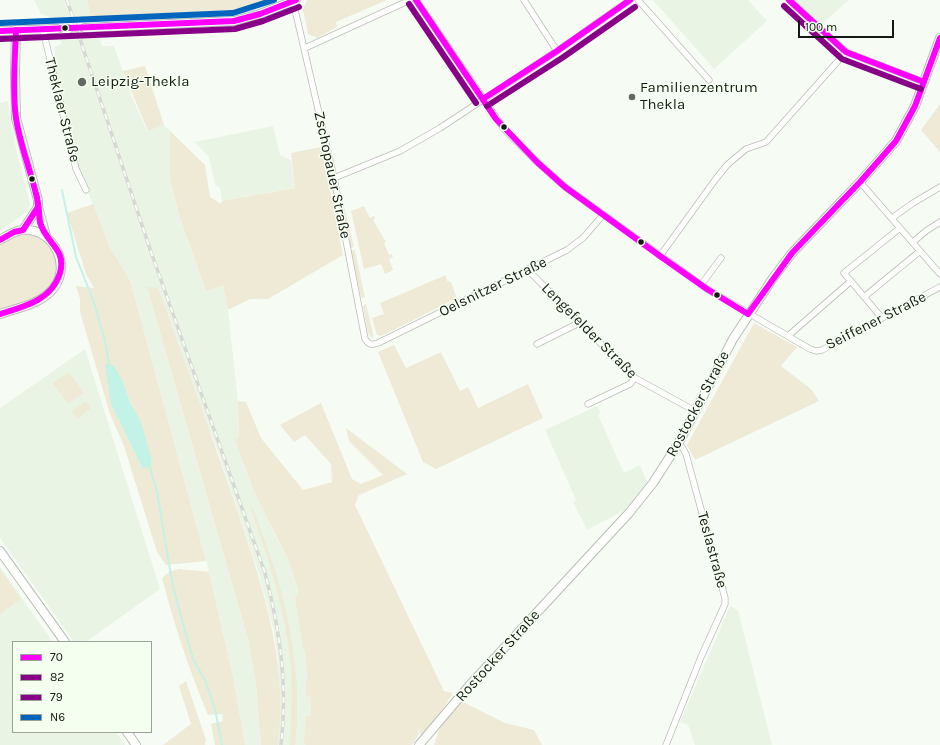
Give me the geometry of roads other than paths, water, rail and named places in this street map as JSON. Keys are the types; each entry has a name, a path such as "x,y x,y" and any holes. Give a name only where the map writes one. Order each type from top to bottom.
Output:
{"main road":[{"path":"85,28 234,21 260,14 295,1"},
{"path":"0,31 63,29"},
{"path":"16,30 16,118 46,236"},
{"name":"Rostocker Straße","path":"419,745 469,686 629,513 653,483 678,444 748,314 792,253 860,182 896,141 916,106 940,38"},
{"path":"23,230 38,207"},
{"path":"0,240 14,232 23,230 36,232 46,236 56,246 61,261 61,270 54,288 37,302 0,314"},
{"path":"0,551 64,641"},
{"path":"128,733 136,745"}],"street":[{"path":"305,48 410,0"},
{"name":"Seiffener Straße","path":"416,0 504,129 536,162 564,187 701,285 748,314 788,336 816,351 822,350 940,287"},
{"path":"524,0 557,51"},
{"path":"334,178 400,151 440,128 557,51 630,0"},
{"path":"638,0 709,80"},
{"path":"789,0 846,52 924,82"},
{"name":"Zschopauer Straße","path":"295,1 334,178 365,339 372,345"},
{"name":"Theklaer Straße","path":"43,30 76,169 86,190"},
{"path":"660,256 727,165 746,149 766,142 846,52"},
{"path":"860,182 940,274"},
{"path":"892,218 913,202 940,187"},
{"name":"Oelsnitzer Straße","path":"372,345 528,270 576,243 603,215"},
{"path":"912,242 940,222"},
{"path":"882,318 844,273 900,228"},
{"path":"864,297 920,251"},
{"path":"701,285 720,258"},
{"path":"934,267 940,262"},
{"name":"Lengefelder Straße","path":"528,270 635,378 695,411"},
{"path":"788,336 851,282"},
{"path":"537,344 579,323"},
{"path":"588,404 630,384 635,378"},
{"name":"Teslastraße","path":"666,745 701,657 725,604 725,598 686,454 678,444"}],"water":[{"path":"105,364 114,366 141,422 152,461 150,467 142,468 111,404"}],"waterway":[{"path":"62,190 76,257 93,300 105,340 109,365"},
{"path":"150,467 157,492 173,587 193,659 205,680 215,709 222,745"}],"tunnel":[{"path":"68,29 85,28"}],"railway":[{"path":"67,0 151,252 265,573 275,616 281,658 284,701 281,745"}],"place":[{"name":"Leipzig-Thekla","path":"82,82"},
{"name":"Familienzentrum Thekla","path":"632,97"}]}
